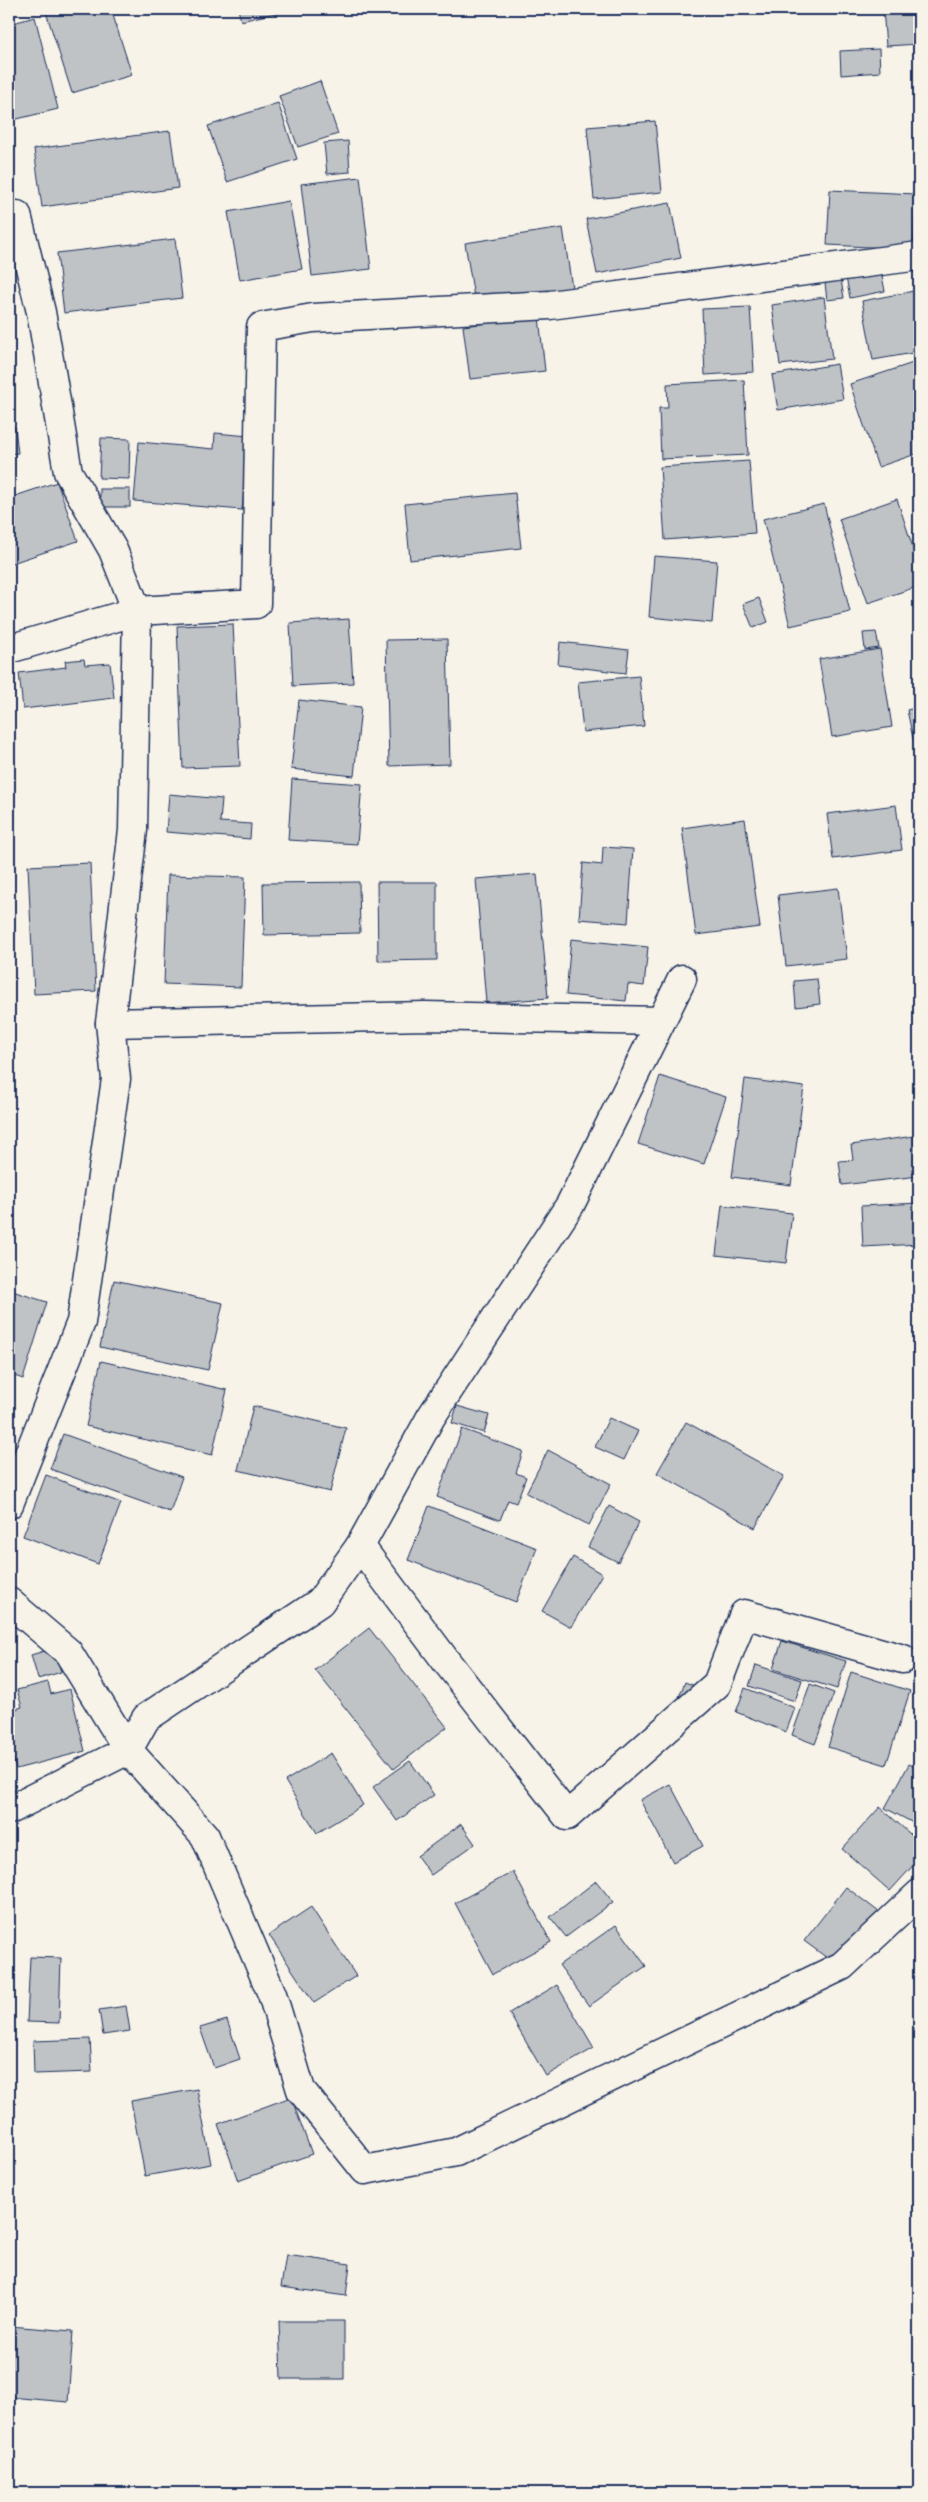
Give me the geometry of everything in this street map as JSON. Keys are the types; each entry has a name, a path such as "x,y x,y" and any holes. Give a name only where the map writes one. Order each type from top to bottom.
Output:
{"street":[{"path":"9,216 18,215 41,312 68,472 113,550 137,611 133,830 110,1023 116,1080 82,1322 9,1504"},
{"path":"9,649 137,611 256,604 261,327 313,318 550,305 919,256"},
{"path":"9,1810 128,1750 146,1718 320,1602 360,1546 431,1417 570,1204 682,979"},
{"path":"110,1023 425,1016 661,1021"},
{"path":"360,1546 446,1661 567,1816 717,1684 744,1614 903,1659"},
{"path":"9,1602 68,1652 128,1750 205,1836 272,1994 301,2090 365,2170 456,2152 842,1966 919,1894"}],"building":[{"path":"45,9 111,9 132,75 72,93"},
{"path":"238,9 292,9 241,21"},
{"path":"883,9 919,9 919,44 886,46"},
{"path":"35,17 58,109 9,121 9,24"},
{"path":"879,49 880,72 841,75 840,51"},
{"path":"320,81 338,134 298,147 279,96"},
{"path":"278,103 297,159 227,182 208,126"},
{"path":"655,121 662,192 594,199 587,127"},
{"path":"170,131 178,188 42,207 34,149"},
{"path":"348,141 350,172 327,174 324,143"},
{"path":"360,177 371,269 312,276 301,184"},
{"path":"830,190 916,194 913,249 827,245"},
{"path":"289,201 302,269 240,280 228,212"},
{"path":"670,203 681,258 597,274 586,219"},
{"path":"563,228 572,288 475,303 465,243"},
{"path":"175,239 182,298 64,313 57,253"},
{"path":"881,271 885,291 850,298 846,277"},
{"path":"841,280 844,298 827,300 825,283"},
{"path":"919,290 919,352 873,360 862,301"},
{"path":"824,297 832,359 780,365 772,305"},
{"path":"750,307 754,372 705,375 702,309"},
{"path":"539,317 545,371 470,379 463,326"},
{"path":"916,362 919,372 919,453 878,467 850,384"},
{"path":"837,364 843,399 778,410 772,375"},
{"path":"744,380 748,455 661,459 659,408 668,408 667,384"},
{"path":"15,427 18,453 9,454 9,428"},
{"path":"215,433 249,436 242,510 134,501 139,442 214,449"},
{"path":"101,438 130,439 129,479 99,478"},
{"path":"749,461 755,533 665,540 660,467"},
{"path":"57,482 78,541 9,564 9,498"},
{"path":"100,489 130,489 130,507 100,507"},
{"path":"515,493 521,548 410,560 405,504"},
{"path":"897,499 919,566 919,586 868,603 839,519"},
{"path":"824,504 850,612 790,626 763,519"},
{"path":"654,556 717,561 712,623 649,617"},
{"path":"759,598 768,622 753,628 743,604"},
{"path":"349,619 353,683 293,686 290,623"},
{"path":"233,624 240,766 183,768 177,626"},
{"path":"876,632 879,648 865,650 863,633"},
{"path":"447,639 450,764 389,766 386,640"},
{"path":"560,642 629,650 626,673 558,665"},
{"path":"880,649 892,727 832,737 819,659"},
{"path":"84,659 85,665 110,663 114,698 23,709 19,673 66,667 65,661"},
{"path":"639,676 644,726 583,732 578,682"},
{"path":"299,700 361,707 354,776 291,769"},
{"path":"919,707 919,767 907,710"},
{"path":"292,779 362,784 357,844 288,840"},
{"path":"169,794 222,799 220,822 251,824 250,839 166,832"},
{"path":"896,805 902,850 833,859 827,814"},
{"path":"745,819 760,927 696,935 682,828"},
{"path":"603,847 633,849 628,923 579,919 583,863 602,865"},
{"path":"90,863 96,991 34,994 28,866"},
{"path":"537,874 548,998 486,1003 476,879"},
{"path":"168,875 245,877 241,987 164,984"},
{"path":"359,882 360,933 264,935 263,883"},
{"path":"377,882 437,882 437,960 378,961"},
{"path":"838,888 847,959 786,966 778,895"},
{"path":"571,939 648,947 644,986 628,984 626,1001 566,995"},
{"path":"817,979 820,1004 796,1007 794,981"},
{"path":"660,1076 726,1097 704,1164 638,1144"},
{"path":"745,1079 804,1087 791,1185 732,1177"},
{"path":"914,1136 919,1176 842,1185 839,1161 853,1160 851,1145"},
{"path":"919,1203 919,1244 863,1247 861,1206"},
{"path":"722,1205 792,1213 786,1263 716,1255"},
{"path":"114,1280 223,1303 208,1370 100,1347"},
{"path":"9,1290 47,1302 23,1379 9,1374"},
{"path":"101,1361 227,1390 212,1455 86,1426"},
{"path":"253,1406 346,1428 330,1492 238,1470"},
{"path":"457,1406 489,1415 484,1433 452,1423"},
{"path":"609,1418 638,1431 624,1460 595,1447"},
{"path":"686,1422 784,1476 755,1528 657,1473"},
{"path":"462,1429 523,1451 516,1473 526,1477 516,1503 508,1500 500,1520 437,1497"},
{"path":"63,1434 182,1477 170,1512 50,1469"},
{"path":"548,1450 611,1484 589,1525 526,1493"},
{"path":"46,1475 121,1503 98,1564 23,1536"},
{"path":"429,1506 537,1548 516,1602 408,1560"},
{"path":"609,1506 639,1522 618,1562 588,1547"},
{"path":"573,1557 602,1574 571,1627 542,1611"},
{"path":"369,1628 447,1727 394,1769 315,1670"},
{"path":"782,1641 846,1661 837,1689 773,1669"},
{"path":"54,1648 61,1672 38,1679 31,1655"},
{"path":"756,1665 802,1680 795,1701 749,1686"},
{"path":"851,1672 910,1691 886,1765 828,1747"},
{"path":"48,1682 51,1694 70,1689 85,1751 16,1769 9,1743 9,1711 22,1707 17,1690"},
{"path":"685,1682 695,1686 689,1700 679,1697"},
{"path":"810,1684 834,1693 815,1744 792,1735"},
{"path":"745,1688 795,1708 786,1732 736,1712"},
{"path":"331,1753 363,1805 317,1833 285,1781"},
{"path":"410,1761 434,1795 397,1821 373,1787"},
{"path":"909,1764 919,1769 919,1826 885,1808"},
{"path":"670,1784 703,1846 673,1862 640,1800"},
{"path":"880,1807 919,1842 919,1859 890,1891 842,1849"},
{"path":"461,1824 475,1844 431,1875 417,1856"},
{"path":"513,1872 551,1942 493,1974 455,1903"},
{"path":"596,1881 613,1902 566,1937 550,1917"},
{"path":"846,1887 879,1912 838,1966 804,1941"},
{"path":"311,1907 356,1976 314,2003 269,1935"},
{"path":"616,1925 646,1966 589,2006 559,1965"},
{"path":"30,1957 61,1958 59,2023 27,2022"},
{"path":"557,1985 594,2048 546,2076 509,2013"},
{"path":"126,2006 130,2031 103,2035 99,2010"},
{"path":"227,2020 240,2059 214,2068 200,2028"},
{"path":"90,2039 92,2072 34,2074 33,2041"},
{"path":"197,2089 211,2164 145,2176 131,2101"},
{"path":"291,2097 312,2154 238,2181 218,2124"},
{"path":"286,2255 350,2264 346,2296 281,2287"},
{"path":"279,2321 344,2321 344,2379 281,2379"},
{"path":"9,2326 73,2331 68,2402 9,2397"}]}
